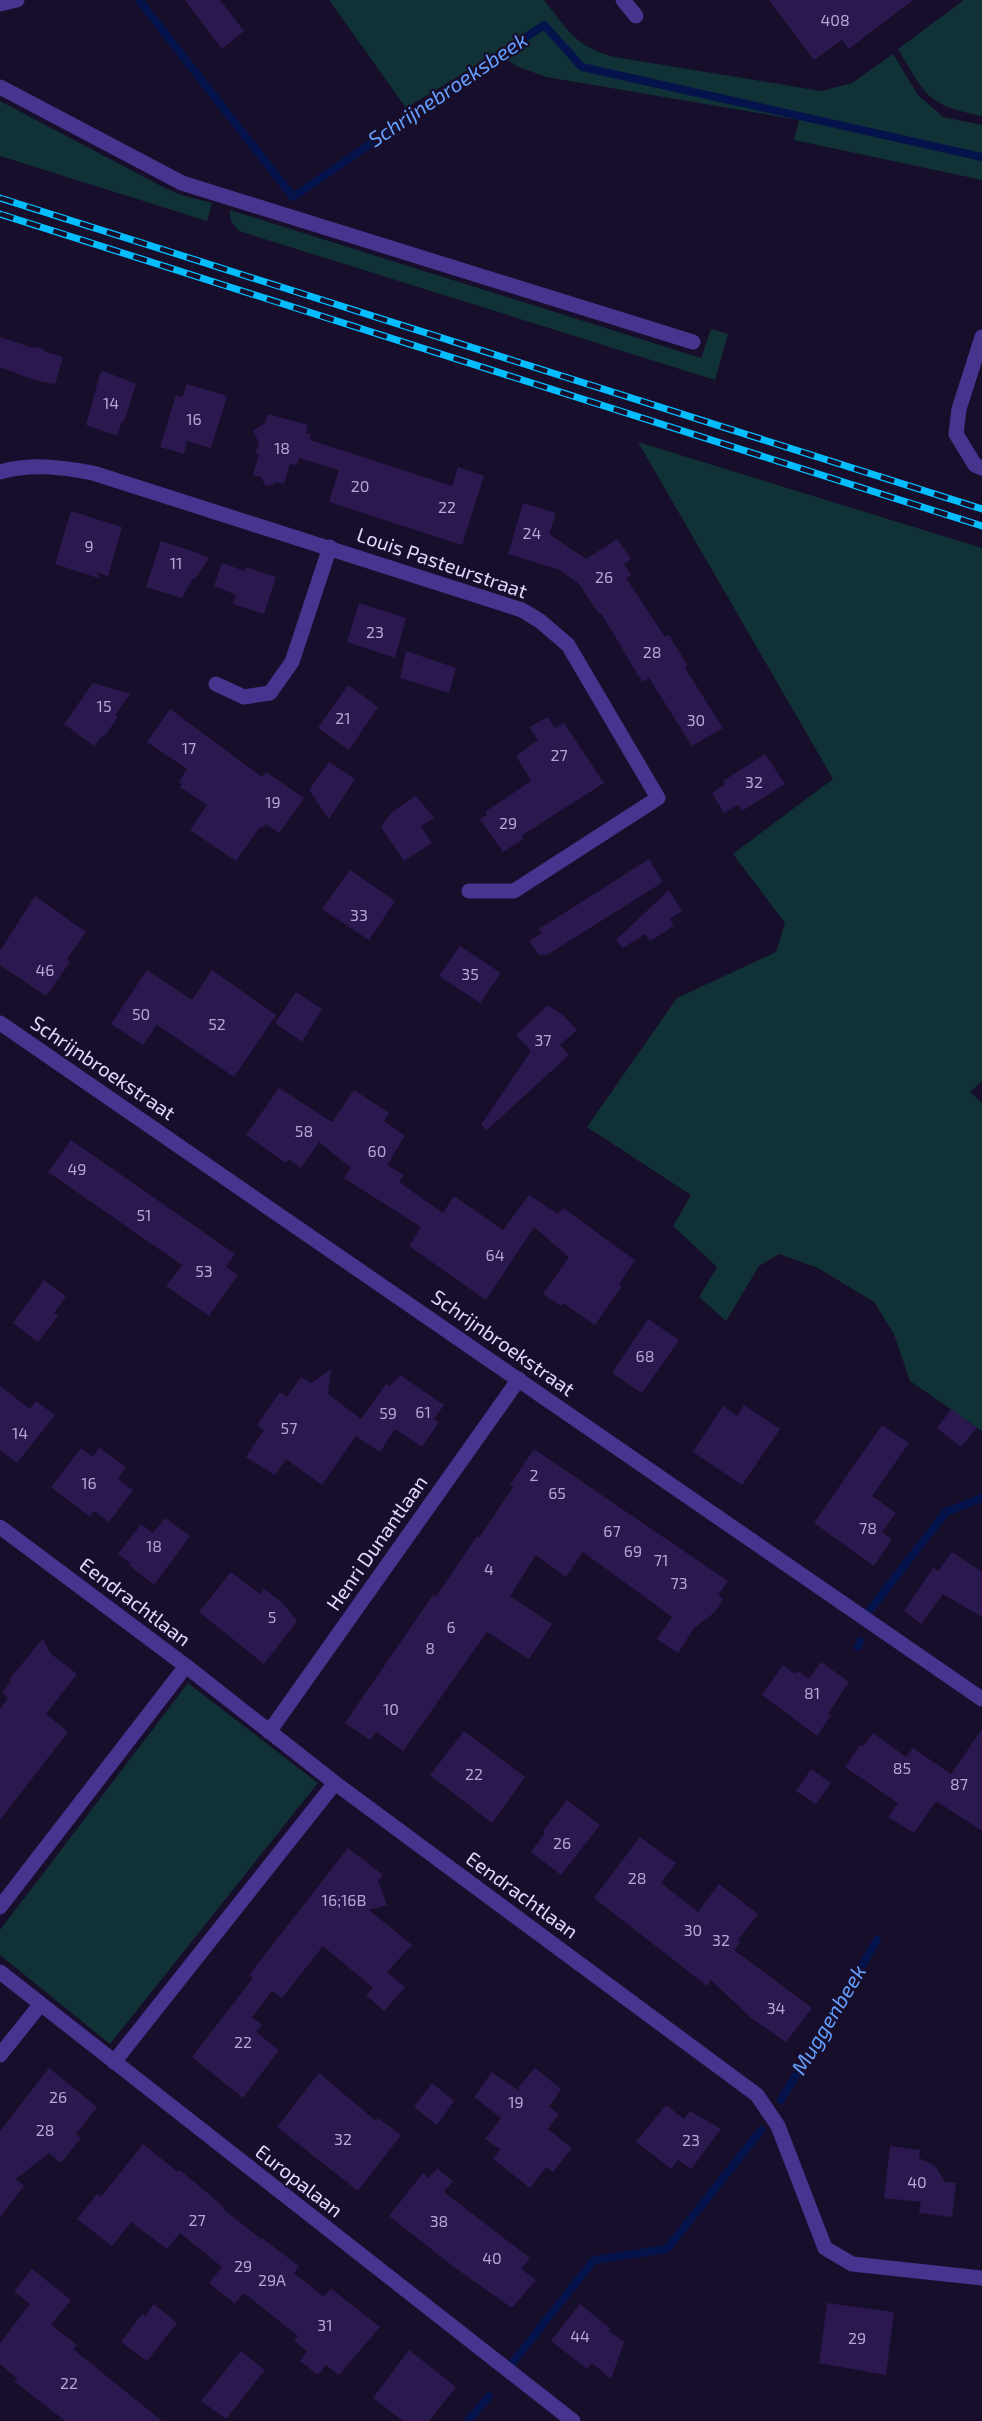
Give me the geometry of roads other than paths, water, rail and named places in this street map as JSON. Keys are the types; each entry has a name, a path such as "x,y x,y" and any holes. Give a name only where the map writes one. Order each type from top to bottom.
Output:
{"street":[{"path":"0,4 17,0"},
{"path":"623,0 636,16"},
{"path":"0,87 182,183 693,342"},
{"path":"982,337 959,409 956,434 975,465 982,468"},
{"name":"Louis Pasteurstraat","path":"0,472 14,468 54,466 93,473 522,610 540,621 568,645 658,798 514,891 469,891"},
{"name":"Louis Pasteurstraat","path":"216,684 244,696 270,693 292,662 330,547"},
{"name":"Schrijnbroekstraat","path":"0,1023 982,1699"},
{"name":"Henri Dunantlaan","path":"269,1732 519,1379"},
{"name":"Eendrachtlaan","path":"0,1527 186,1666 335,1784 757,2095 778,2126 825,2248 852,2264 982,2278"},
{"path":"0,1907 186,1666"},
{"path":"114,2062 335,1784"},
{"name":"Europalaan","path":"0,1972 573,2421"},
{"path":"0,2055 40,2005"}],"waterway":[{"name":"Schrijnebroeksbeek","path":"139,0 293,197 544,25 582,67 982,157"},
{"name":"Muggenbeek","path":"869,1611 946,1512 982,1498"},
{"name":"Muggenbeek","path":"858,1647 860,1641"},
{"name":"Muggenbeek","path":"781,2100 877,1940"},
{"name":"Muggenbeek","path":"513,2362 594,2260 667,2249 761,2130"},
{"name":"Muggenbeek","path":"468,2421 489,2396"}],"railway":[{"path":"0,198 982,509"},
{"path":"0,214 982,526"}]}
